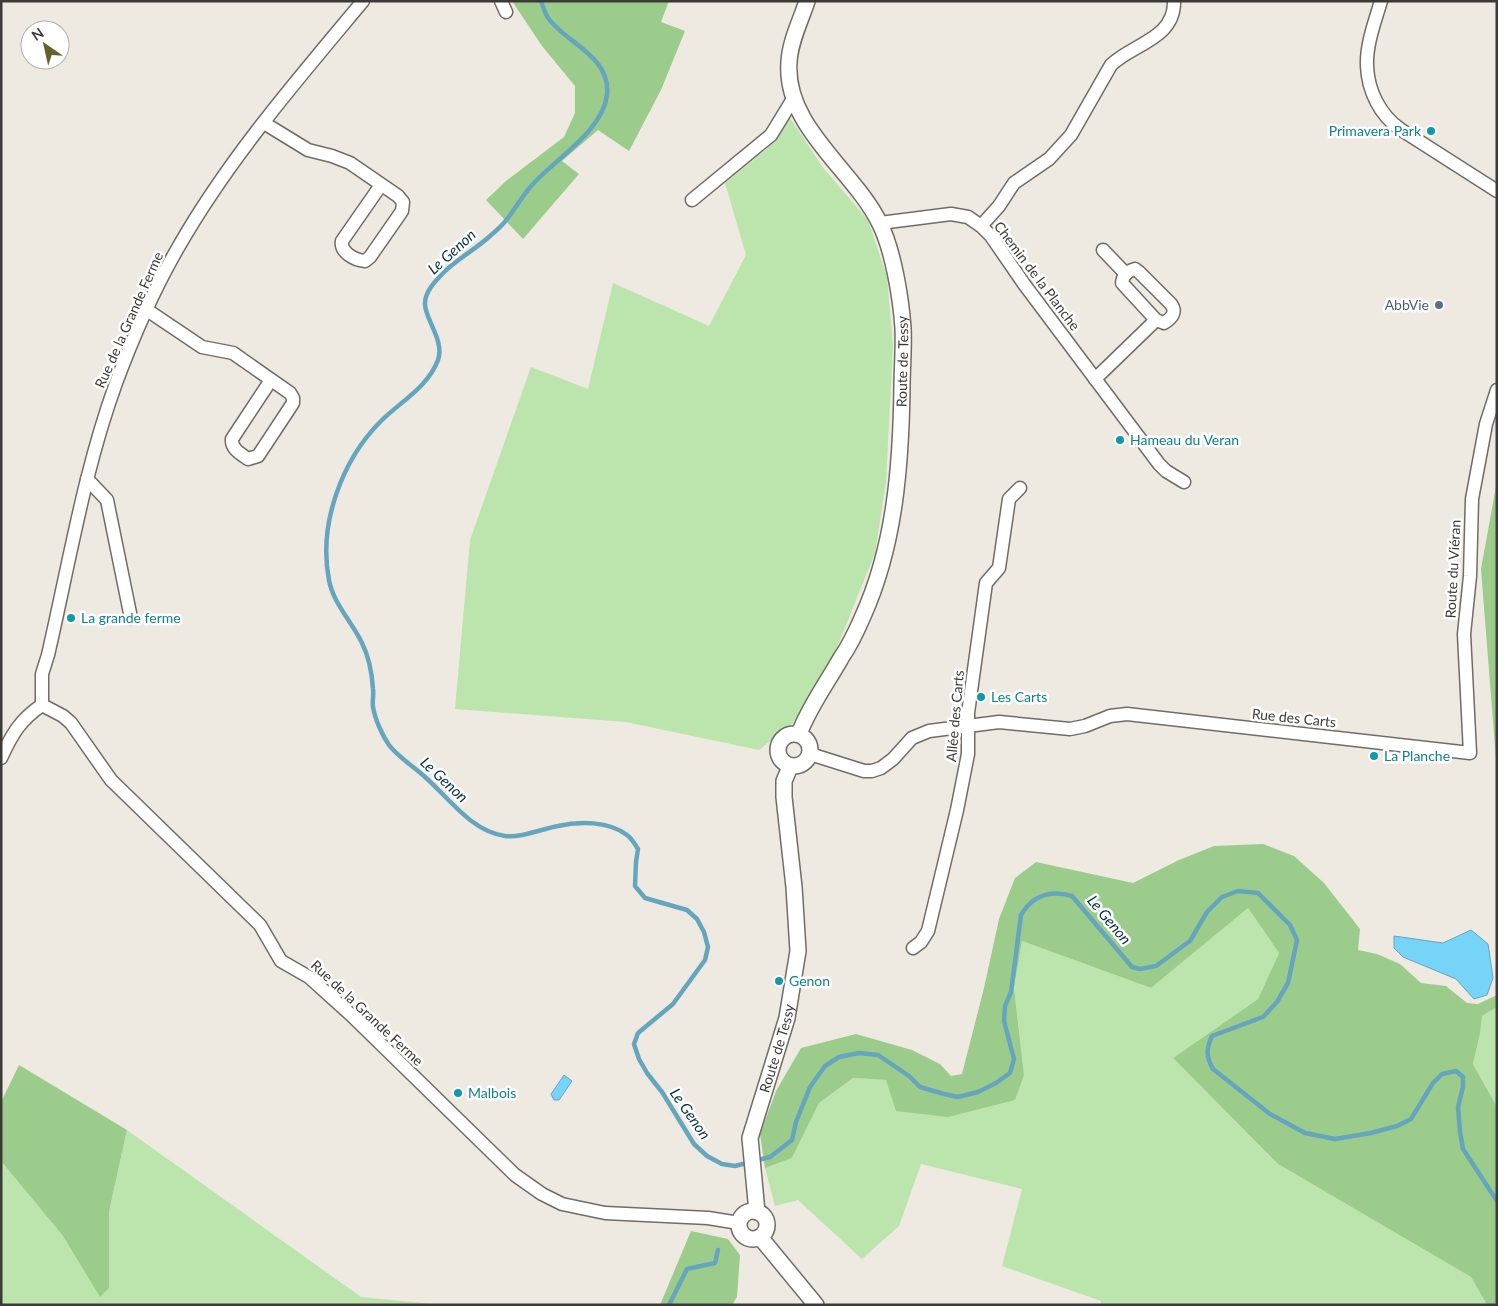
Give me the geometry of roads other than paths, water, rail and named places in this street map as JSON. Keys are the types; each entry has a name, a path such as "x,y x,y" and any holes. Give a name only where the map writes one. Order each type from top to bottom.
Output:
{"street":[{"name":"Rue de la Grande Ferme","path":"363,1 298,79 228,170 163,275 147,310 116,384 87,479 42,674 42,705 64,716 111,780 260,925 281,961 309,977 350,1014 527,1185 562,1204 605,1213 708,1218 739,1223"},
{"name":"Route de Tessy","path":"799,734 807,715 842,657 864,615 887,547 898,473 903,328 894,268 880,223 819,142 793,98 789,76 789,60 794,37 808,1"},
{"path":"981,226 999,206 1014,183 1052,157 1071,135 1111,65 1158,36 1171,18 1174,1"},
{"path":"1381,1 1370,40 1367,66 1371,89 1381,110 1391,123 1497,191"},
{"path":"692,200 771,135 793,98"},
{"path":"264,123 308,150 350,163 382,185 398,196 403,202 402,210 370,257 365,261 358,261 343,250 341,246 342,241 382,185"},
{"name":"Chemin de la Planche","path":"880,223 951,214 968,217 981,226 991,236 1024,284 1159,464 1166,471 1184,482"},
{"path":"1103,250 1126,274"},
{"path":"1135,269 1174,307 1174,313 1164,323 1156,320 1122,283 1126,274 1135,269"},
{"path":"147,310 202,347 233,353 290,393 294,398 293,403 258,456 248,459 234,448 232,439 271,380"},
{"path":"1095,379 1156,320"},
{"name":"Route du Viéran","path":"1470,753 1464,634 1470,576 1472,500 1486,424 1497,390"},
{"path":"87,479 107,500 131,618"},
{"name":"Allée des Carts","path":"913,948 921,942 928,930 958,810 968,754 968,713 986,583 999,568 1009,499 1020,488"},
{"path":"1,758 17,727 42,705"},
{"name":"Rue des Carts","path":"810,754 864,771 872,771 889,763 912,738 929,732 1006,722 1070,729 1115,715 1138,714 1209,724 1470,753"},
{"path":"799,734 808,741 810,754 802,765 790,766 781,760 778,755 779,743 787,735 799,734"},
{"name":"Route de Tessy","path":"756,1212 750,1138 787,1018 796,966 798,936 784,797 784,781 790,766"},
{"path":"756,1212 764,1217 767,1226 766,1230 756,1239 747,1238 740,1231 739,1223 746,1214 756,1212"},
{"path":"760,1237 816,1305"}],"water":[{"path":"1471,930 1488,944 1493,978 1487,995 1474,999 1456,979 1403,957 1394,948 1394,936 1443,943"},
{"path":"564,1075 572,1081 559,1100 554,1100 551,1094"}],"waterway":[{"name":"Le Genon","path":"541,1 548,18 595,60 602,70 606,82 607,95 604,108 597,121 587,133 541,175 501,226 485,241 448,268 429,290 425,303 439,345 438,360 421,386 381,421 355,454 336,494 330,515 326,559 334,597 358,635 368,659 371,671 375,717 386,741 396,753 425,777 471,821 493,833 505,836 518,836 566,824 584,823 594,823 620,830 630,838 638,849 635,886 645,898 687,910 697,919 704,932 708,947 705,960 673,1004 638,1033 634,1044 639,1059 647,1073 662,1092 694,1144 707,1156 722,1164 735,1166 770,1157 792,1140 796,1122 810,1087 825,1066 839,1057 859,1053 878,1055 909,1076 920,1087 958,1097 978,1092 996,1083 1010,1073 1014,1059 1004,1021 1005,1006 1011,992 1021,915 1031,903 1043,896 1050,894 1072,896 1132,967 1140,969 1156,966 1190,941 1207,912 1222,897 1238,891 1258,893 1290,925 1297,940 1288,983 1277,1002 1263,1017 1212,1036 1208,1053 1213,1069 1270,1114 1305,1133 1335,1139 1371,1133 1397,1126 1411,1119 1433,1083 1442,1074 1456,1071 1463,1077 1463,1087 1458,1107 1463,1149 1497,1201"},
{"path":"669,1305 687,1269 715,1263 718,1250"}],"place":[{"name":"Primavera Park","path":"1431,131"},
{"name":"AbbVie","path":"1439,305"},
{"name":"Hameau du Veran","path":"1120,440"},
{"name":"La grande ferme","path":"71,618"},
{"name":"Les Carts","path":"981,697"},
{"name":"La Planche","path":"1374,756"},
{"name":"Genon","path":"779,981"},
{"name":"Malbois","path":"458,1093"}]}
